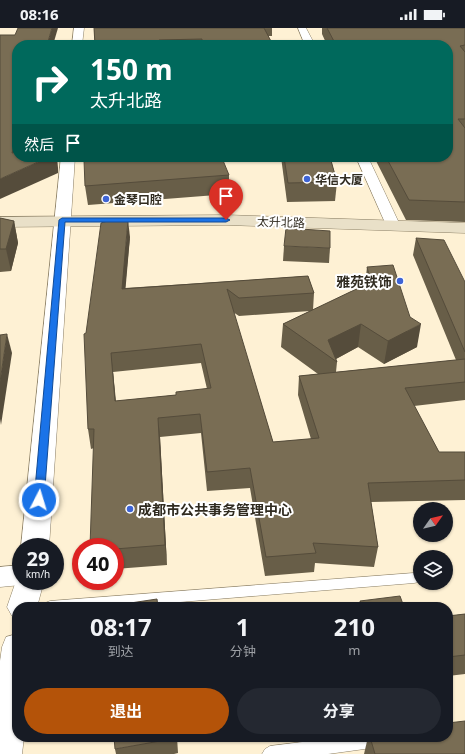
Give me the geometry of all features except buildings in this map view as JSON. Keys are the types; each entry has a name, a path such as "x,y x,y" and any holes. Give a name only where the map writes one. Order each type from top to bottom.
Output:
{"main road":[{"name":"太升北路","path":"0,222 62,220 226,220 465,228"}],"street":[{"path":"78,40 79,28"},
{"path":"302,28 308,40"},
{"path":"36,538 68,162"},
{"path":"364,162 393,225"},
{"path":"0,577 12,576"},
{"path":"24,602 27,590"},
{"path":"5,754 12,692"}],"lane":[{"path":"113,602 413,578"},
{"path":"270,754 362,742"}],"place":[{"name":"华信大厦","path":"307,179"},
{"name":"金琴口腔","path":"106,199"},
{"name":"雅苑铁饰","path":"400,281"},
{"name":"成都市公共事务管理中心","path":"130,509"}],"route":[{"path":"39,500 62,220 226,220"}]}
